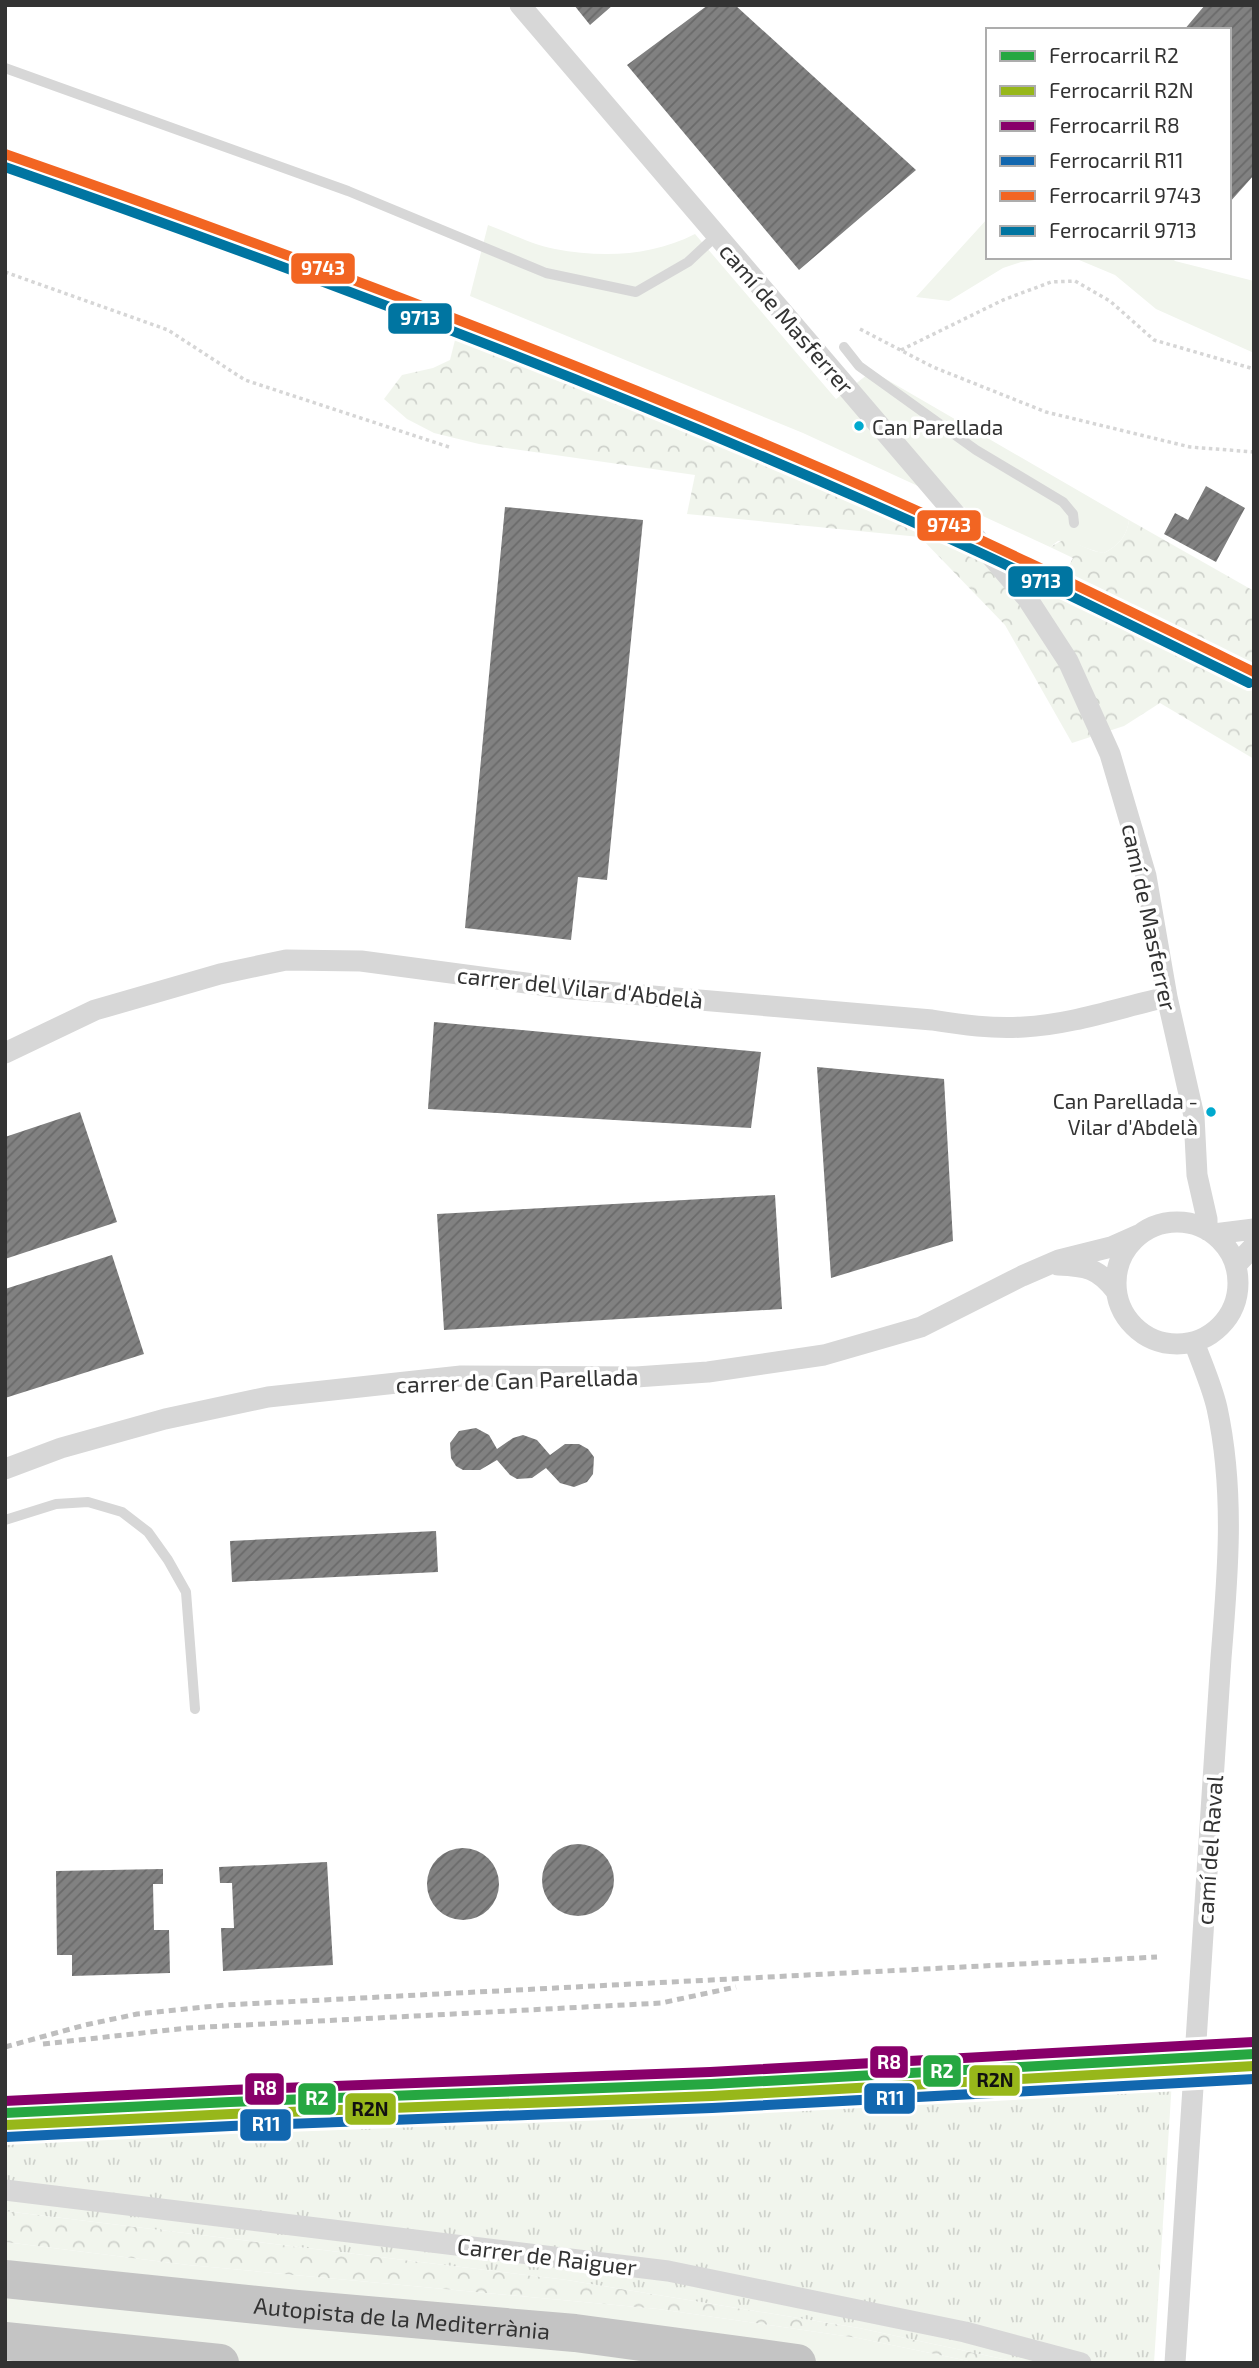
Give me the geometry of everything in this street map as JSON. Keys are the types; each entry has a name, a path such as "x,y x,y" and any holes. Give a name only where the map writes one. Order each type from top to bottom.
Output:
{"highway":[{"name":"Autopista de la Mediterrània","path":"5,2279 283,2308 575,2333 797,2363"},
{"path":"5,2341 220,2363"}],"street":[{"name":"camí de Masferrer","path":"520,5 1027,598 1069,661 1110,754 1146,876 1167,997 1194,1116 1197,1175 1210,1232"},
{"name":"carrer del Vilar d'Abdelà","path":"5,1053 95,1010 220,974 286,960 361,961 572,989 932,1020 977,1027 1026,1027 1069,1020 1167,997"},
{"name":"camí de Masferrer","path":"1177,1222 1189,1195 1196,1156"},
{"path":"1177,1222 1197,1225 1210,1232 1227,1248 1236,1265 1239,1284 1235,1304 1226,1321 1212,1334 1194,1342 1173,1344 1153,1339 1135,1328 1122,1311 1116,1291 1117,1270 1124,1251 1138,1235 1157,1225 1177,1222"},
{"path":"1210,1232 1254,1229"},
{"name":"carrer de Can Parellada","path":"5,1469 61,1448 165,1419 268,1397 461,1376 636,1377 708,1372 824,1355 922,1326 1059,1260 1111,1247 1138,1235"},
{"path":"1236,1265 1254,1247"},
{"name":"carrer de Can Parellada","path":"1022,1276 1058,1265 1080,1266 1104,1275 1116,1291"},
{"name":"camí del Raval","path":"1175,2363 1229,1563 1227,1480 1216,1407 1194,1342"},
{"name":"Carrer de Raiguer","path":"5,2190 668,2271 965,2332 1081,2363"}],"lane":[{"path":"5,68 348,191 546,273 636,292 688,262 717,236"},
{"path":"844,347 859,366 965,442 1063,502 1073,514 1074,523"},
{"path":"5,1520 56,1504 88,1503 122,1512 148,1532 186,1592 195,1709"}],"path":[{"path":"5,272 168,330 245,380 449,447"},
{"path":"901,350 1003,300 1051,282 1075,281 1110,301 1154,340 1254,369"},
{"path":"860,329 933,367 1046,412 1190,447 1254,452"}],"green space":[{"path":"986,220 986,259 1041,259 1003,268 949,301 916,297"},
{"path":"488,225 547,247 591,254 644,251 695,234 836,399 872,371 1129,520 1124,535 1114,547 1104,553 1058,541 1050,547 803,433 470,296"},
{"path":"1077,259 1173,259 1254,281 1254,353 1156,309 1115,275"},
{"path":"456,336 629,405 1056,590 1073,558 1050,547 1065,539 1104,553 1121,540 1129,520 1254,591 1254,759 1160,703 1124,726 1072,743 1005,625 920,537 687,514 695,475 479,444 434,433 407,419 384,399 402,375 433,368 450,360"},
{"path":"1173,2065 1154,2363 1021,2363 859,2328 567,2280 5,2211 5,2127"},
{"path":"5,2211 567,2280 859,2328 1021,2363 978,2363 858,2338 658,2309 188,2265 5,2242"},
{"path":"5,2242 188,2265 658,2309 858,2338 978,2363 5,2363"}],"building":[{"path":"574,5 613,5 590,25"},
{"path":"708,5 735,5 916,170 799,270 627,65"},
{"path":"1205,5 1254,5 1254,175 1231,201 1231,28 1186,28"},
{"path":"1206,486 1245,508 1216,562 1164,534 1175,513 1188,520"},
{"path":"505,507 643,520 607,880 578,877 571,940 465,928"},
{"path":"434,1022 761,1052 751,1128 428,1109"},
{"path":"817,1067 944,1079 953,1241 831,1278"},
{"path":"80,1112 117,1222 5,1259 5,1137"},
{"path":"775,1195 782,1309 444,1330 437,1214"},
{"path":"112,1255 144,1354 5,1398 5,1289"},
{"path":"476,1428 489,1435 497,1449 523,1435 537,1440 550,1455 565,1444 579,1444 588,1449 594,1457 593,1474 587,1482 574,1487 560,1483 546,1468 532,1478 517,1479 497,1460 480,1470 463,1470 456,1466 451,1458 450,1443 459,1431"},
{"path":"436,1531 438,1572 232,1582 230,1541"},
{"path":"585,1844 604,1854 612,1866 612,1894 604,1906 592,1914 571,1916 552,1906 544,1894 542,1873 552,1854 564,1846"},
{"path":"470,1848 489,1858 497,1870 497,1898 489,1910 477,1918 456,1920 437,1910 429,1898 427,1877 437,1858 449,1850"},
{"path":"327,1862 333,1965 223,1971 221,1928 234,1928 232,1883 220,1883 219,1867"},
{"path":"163,1869 163,1884 153,1884 154,1930 169,1930 170,1973 72,1976 72,1955 57,1955 56,1871"}],"railway":[{"path":"5,2047 137,2014 225,2005 1157,1957"},
{"path":"43,2044 187,2028 661,2003 736,1987"}],"rail line":[{"name":"9743","path":"5,154 212,227 621,384 932,517 1254,672"},
{"name":"9713","path":"5,167 332,285 657,412 965,546 1249,683"},
{"name":"R8","path":"5,2101 710,2072 1253,2042"},
{"name":"R2","path":"5,2113 711,2084 1254,2054"},
{"name":"R2N","path":"6,2125 712,2096 1254,2066"},
{"name":"R11","path":"6,2137 712,2108 1254,2079"}],"place":[{"name":"Can Parellada","path":"859,426"},
{"name":"Can Parellada - Vilar d'Abdelà","path":"1211,1112"}]}
